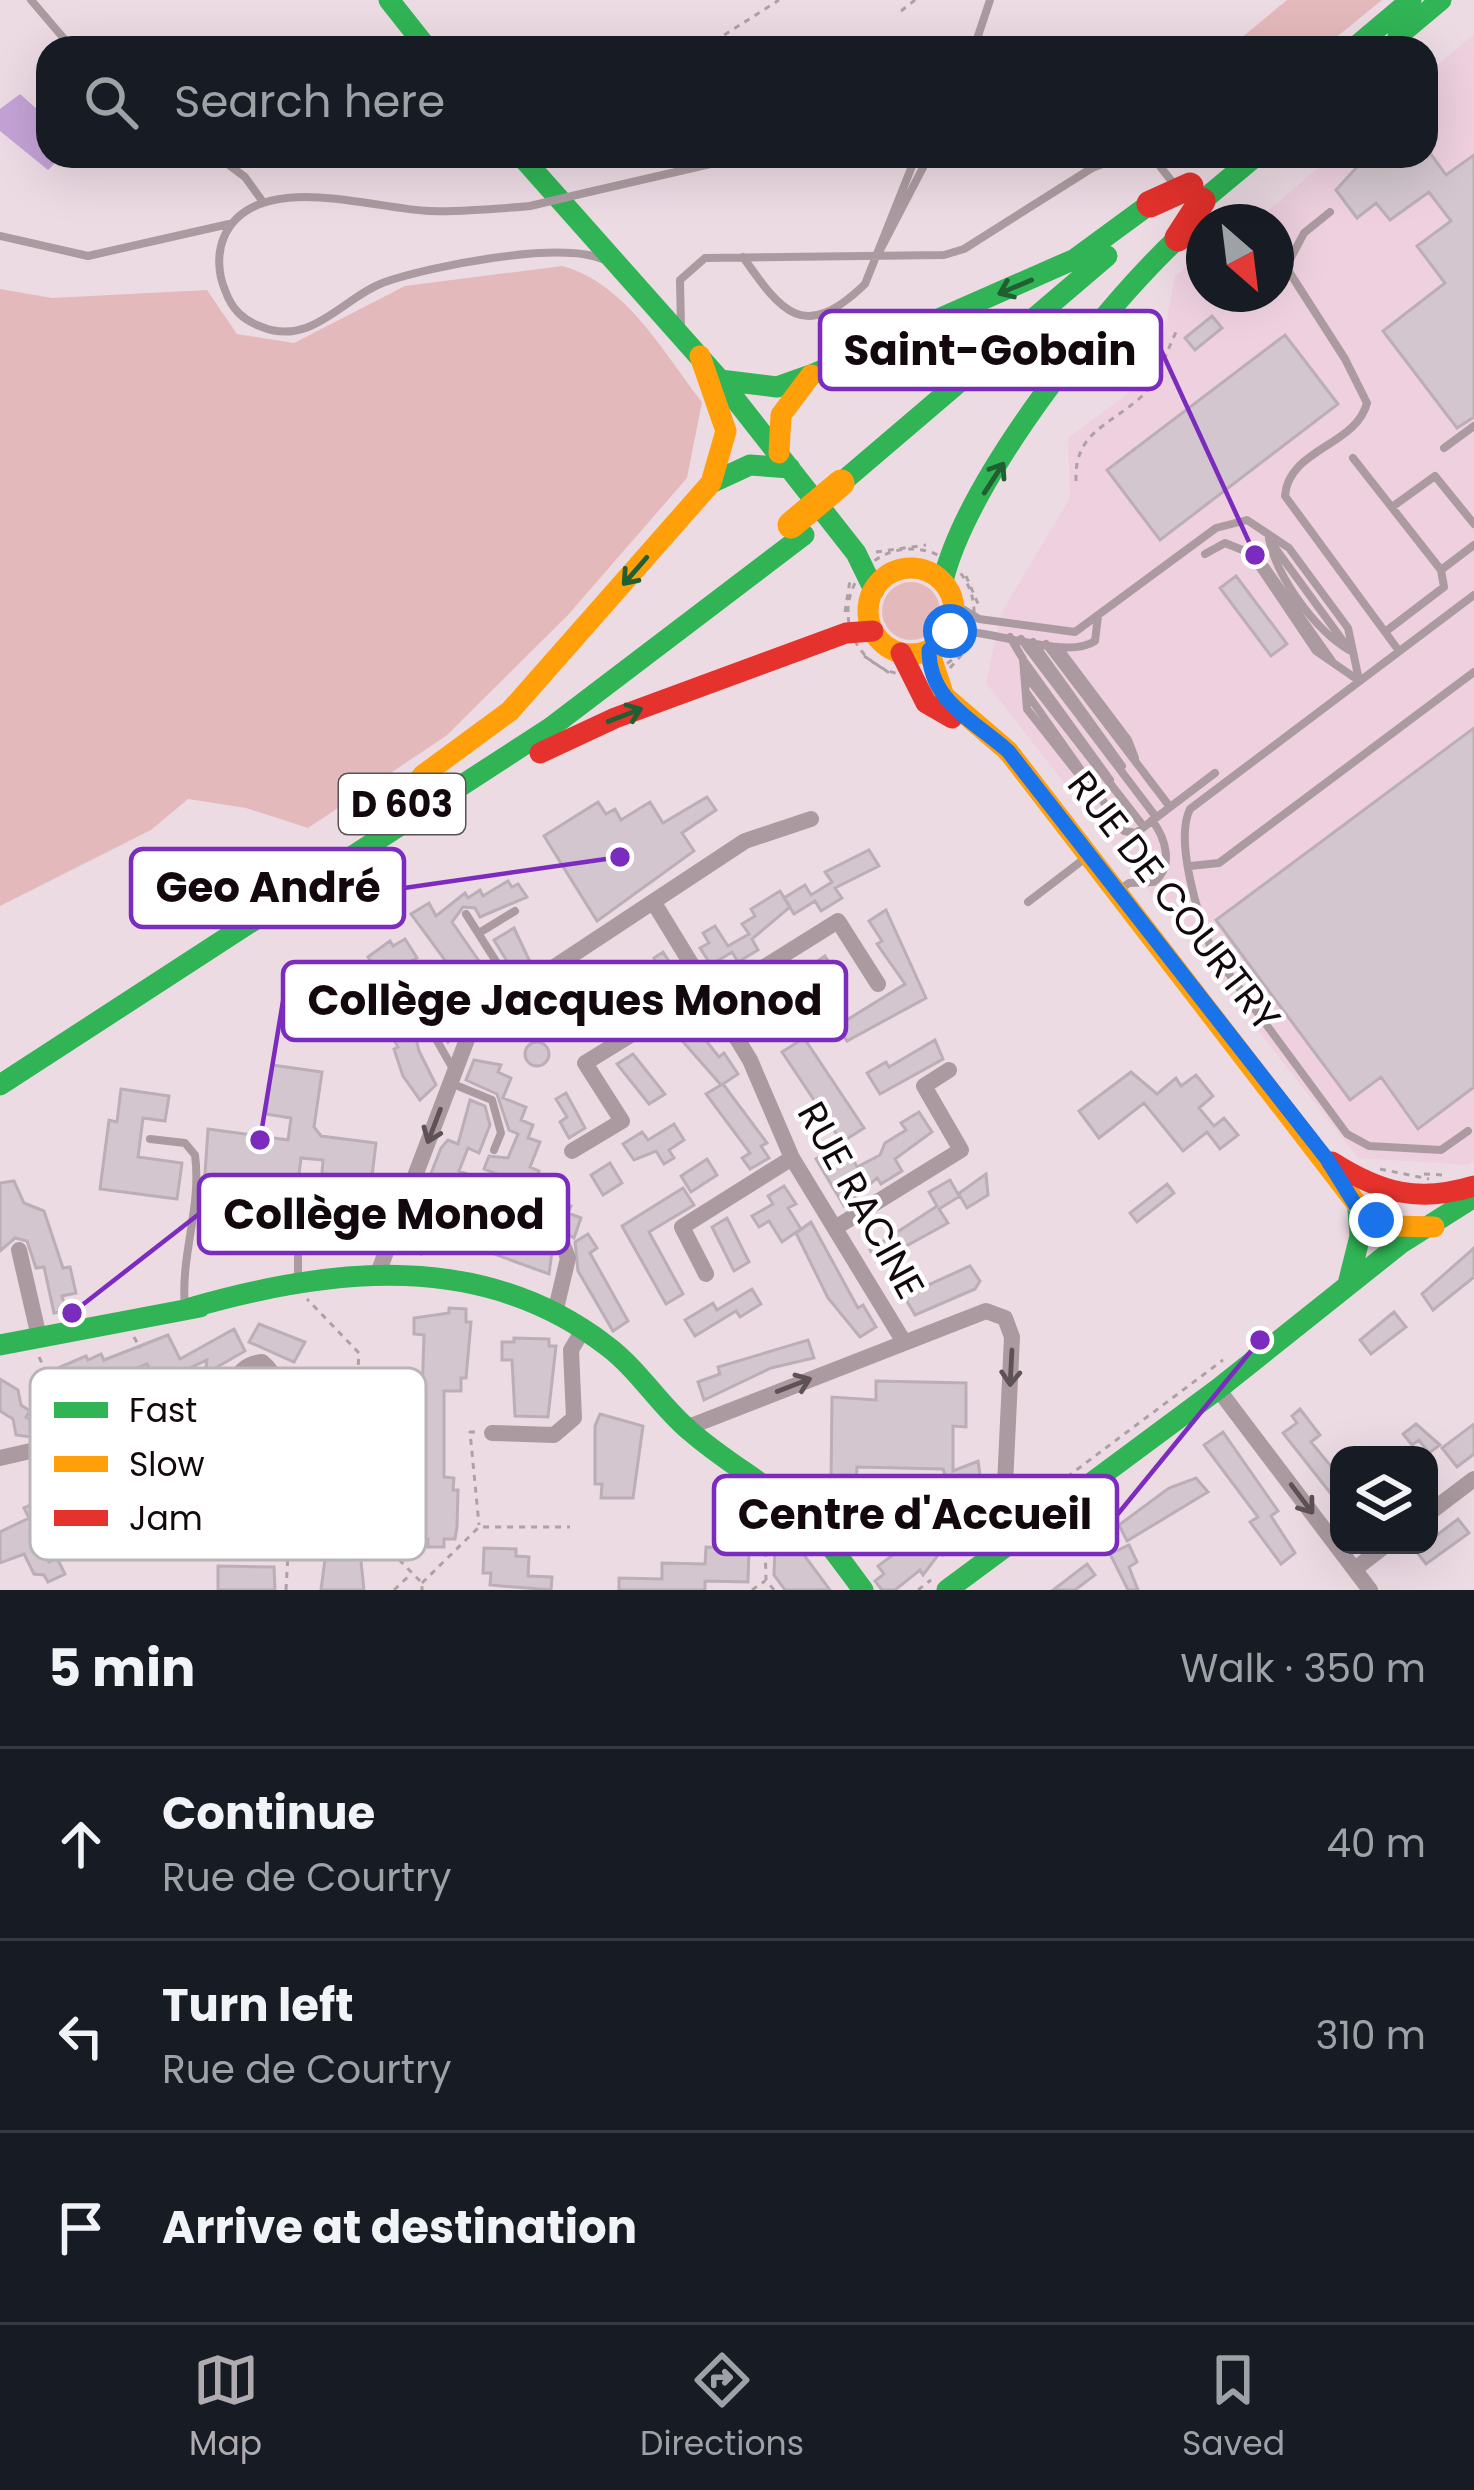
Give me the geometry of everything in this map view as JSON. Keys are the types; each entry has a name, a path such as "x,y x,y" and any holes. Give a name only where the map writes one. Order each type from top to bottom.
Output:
{"main road":[{"path":"389,0 403,13"},
{"path":"1368,36 1411,0"},
{"path":"1398,36 1441,0"},
{"path":"532,168 691,345 882,581"},
{"path":"1201,197 1219,168"},
{"path":"720,380 777,387 811,375 1164,221 1240,168"},
{"path":"901,653 944,617 952,543 1088,334 1126,286 1164,221"},
{"name":"D 603","path":"0,1085 404,813 798,530 1164,221"},
{"path":"691,345 726,431 711,483"},
{"path":"784,460 781,415 811,375"},
{"path":"784,460 750,465 711,483 509,711 423,776 404,813 447,811 545,750 615,718 846,633 873,632 901,653 926,703 981,727"},
{"path":"882,581 924,570 944,617"},
{"path":"873,632 868,611 882,581"},
{"name":"RUE DE COURTRY","path":"944,617 933,686 942,699 1008,751 1327,1159 1358,1209"},
{"name":"D 603","path":"0,1064 404,813"},
{"path":"1327,1159 1385,1195 1437,1196 1463,1180"},
{"path":"1365,1276 1389,1225 1385,1195"},
{"path":"947,1590 1474,1198"},
{"path":"1358,1209 1389,1225 1434,1227"},
{"path":"1358,1209 1365,1276"},
{"path":"0,1346 299,1286 336,1273 428,1272 486,1283 555,1313 630,1367 686,1428 799,1513 863,1590"}],"street":[{"path":"378,1273 453,1077 483,1014 746,842 811,819"},
{"name":"RUE RACINE","path":"654,903 750,1060 792,1158 904,1342"},
{"path":"572,1151 622,1121 585,1063 838,921 878,984"},
{"path":"836,1228 961,1150 924,1086 949,1070"},
{"path":"706,1274 682,1227 792,1158"},
{"path":"490,1205 562,1244 568,1258 555,1313"},
{"path":"19,1250 34,1338"},
{"path":"686,1428 986,1311 1005,1318 1012,1337 1004,1506 1019,1536"},
{"path":"492,1432 554,1435 574,1418 571,1350 583,1330"},
{"path":"1218,1389 1370,1590"},
{"path":"1438,1506 1474,1479"},
{"path":"1354,1569 1374,1554"}],"lane":[{"path":"31,0 62,36"},
{"path":"977,36 990,0"},
{"path":"233,168 263,202"},
{"path":"0,236 88,256 231,224 263,202 321,198 425,211 530,206 693,168"},
{"path":"742,256 779,309 795,316 814,315 851,298 865,284 911,168"},
{"path":"876,257 888,243 922,168"},
{"path":"691,345 680,280 705,258 876,257 964,249 1092,168"},
{"path":"1167,168 1201,197"},
{"path":"1294,248 1330,212"},
{"path":"231,224 219,260 222,285 245,320 273,332 305,330 386,282 428,271 572,250 626,270"},
{"path":"1294,288 1366,403 1353,425 1293,470 1285,496 1399,651"},
{"path":"1444,448 1474,427"},
{"path":"1353,458 1441,570 1444,587 1385,632"},
{"path":"1392,507 1436,476 1474,524"},
{"path":"944,617 1016,620 1065,634 1098,616 1216,528 1246,520 1288,548 1348,628 1359,680"},
{"path":"1269,538 1273,560 1331,640 1350,651"},
{"path":"1205,554 1225,543 1250,553 1257,572 1316,651 1359,680"},
{"path":"1441,570 1474,545"},
{"path":"1468,1131 1441,1150 1369,1146 1347,1134 1212,951 1199,919 1183,833 1190,809 1474,595"},
{"path":"944,617 1015,638 1086,647 1096,640 1098,616"},
{"path":"1015,638 1023,659 1112,785"},
{"path":"1015,638 1124,772"},
{"path":"1032,641 1124,772 1167,859 1165,871 1154,882 1129,883 1118,891"},
{"path":"1046,644 1170,807"},
{"path":"1057,646 1128,740 1135,759"},
{"path":"1023,659 1026,692 1124,831 1136,833 1215,772"},
{"path":"1190,866 1219,863 1474,672"},
{"path":"1024,674 1112,785 1151,821"},
{"path":"1028,902 1090,856"},
{"path":"479,934 515,911"},
{"path":"466,914 516,993"},
{"path":"428,969 404,983 453,1077 492,1100 502,1133 494,1150"},
{"path":"150,1139 185,1143 195,1155 191,1241 182,1275 188,1308"},
{"path":"298,1225 299,1286"}],"path":[{"path":"723,36 779,0"},
{"path":"901,11 915,0"},
{"path":"1076,481 1075,463 1087,435 1144,394 1177,330"},
{"path":"1420,1174 1463,1180"},
{"path":"299,1286 359,1354 358,1368"},
{"path":"34,1338 46,1368"},
{"path":"479,1527 470,1432 492,1432"},
{"path":"774,1590 766,1580 765,1544 799,1513"},
{"path":"422,1583 479,1527 570,1527"},
{"path":"286,1590 288,1560"},
{"path":"400,1560 422,1583 422,1590"},
{"path":"394,1590 413,1573"},
{"path":"752,1590 766,1580"}],"shaded area":[{"path":"1287,0 1382,0 1338,36 1244,36"},
{"path":"1474,34 1474,1161 1468,1165 1358,1158 986,683 1001,613 1070,498 1068,438 1133,390 1165,328 1175,277 1186,267 1186,312 1294,312 1294,204 1276,204 1318,168 1438,168 1438,65"},
{"path":"20,94 36,108 36,160 0,131 0,109"},
{"path":"562,266 585,275 624,303 702,402 687,478 568,615 446,736 308,828 246,808 188,799 151,830 0,906 0,289 52,298 207,290 237,334 294,343 405,286"},
{"path":"911,582 932,590 940,611 932,632 911,640 890,632 882,611 890,590"}],"building":[{"path":"1474,155 1474,417 1457,428 1383,331 1445,283 1417,246 1451,221 1429,192 1390,220 1376,203 1357,218 1336,190 1356,168 1438,168 1438,164 1446,175"},
{"path":"1212,316 1222,328 1195,350 1185,338"},
{"path":"1285,335 1338,404 1160,540 1107,470"},
{"path":"1236,576 1287,644 1271,656 1220,588"},
{"path":"1474,728 1474,1087 1418,1129 1381,1077 1350,1100 1216,920"},
{"path":"707,797 716,810 682,833 694,851 597,921 544,836 598,802 606,814 615,809 621,820 650,802 663,823"},
{"path":"869,850 879,866 835,888 842,898 821,911 815,901 794,914 784,898 805,885 811,895 832,882 825,872"},
{"path":"508,881 512,887 518,884 527,897 480,917 475,908 463,907 452,922 497,987 478,998 473,990 442,1008 456,1032 448,1042 421,996 456,975 411,914 429,903 436,916 465,893 468,898 480,890 483,896"},
{"path":"780,891 790,907 752,939 758,950 738,962 732,952 711,965 700,948 709,943 703,933 715,926 728,946 749,934 742,924 755,916 751,909"},
{"path":"886,910 926,998 847,1041 837,1026 905,984 877,944 882,941 869,921"},
{"path":"514,928 532,966 516,976 494,940"},
{"path":"405,939 417,958 381,977 368,957 390,941 393,946"},
{"path":"663,952 678,976 642,999 631,982 657,965 654,958"},
{"path":"825,956 835,972 753,1029 743,1013"},
{"path":"384,982 402,1012 409,1008 417,1023 413,1026 419,1051 436,1085 420,1100 403,1076 394,1049 398,1047 367,992"},
{"path":"608,993 620,1011 601,1027 581,1039 573,1027 552,1040 542,1023 569,1007 573,1014"},
{"path":"688,1018 738,1074 723,1084 767,1143 761,1146 769,1158 750,1169 742,1158 750,1153 706,1094 721,1085 671,1028"},
{"path":"804,1038 864,1128 842,1142 782,1052"},
{"path":"935,1040 943,1059 880,1094 867,1073 886,1062 889,1067"},
{"path":"537,1042 546,1045 546,1063 537,1066 528,1063 525,1054 528,1045"},
{"path":"633,1054 665,1094 649,1104 617,1064"},
{"path":"474,1060 501,1065 498,1072 511,1078 503,1098 526,1107 521,1120 533,1125 528,1138 540,1142 530,1167 539,1171 529,1196 505,1187 509,1179 484,1169 489,1156 508,1158 518,1134 509,1130 497,1094 466,1080"},
{"path":"272,1065 322,1072 314,1127 321,1136 376,1143 370,1193 321,1185 323,1160 301,1158 294,1215 203,1203 208,1129 288,1140 291,1118 266,1114"},
{"path":"1131,1072 1157,1094 1176,1078 1181,1086 1196,1075 1213,1096 1199,1108 1214,1126 1224,1118 1238,1135 1220,1149 1207,1132 1183,1151 1144,1103 1099,1138 1079,1111"},
{"path":"121,1089 169,1096 165,1121 143,1118 138,1157 182,1163 177,1199 100,1189 109,1120 117,1122"},
{"path":"566,1093 585,1128 569,1138 560,1122 567,1117 556,1099"},
{"path":"470,1100 485,1106 490,1125 479,1153 468,1148 459,1171 483,1180 467,1219 446,1211 433,1244 426,1241 421,1254 402,1247 441,1148 448,1140 458,1144"},
{"path":"919,1112 932,1132 895,1159 902,1171 881,1184 877,1178 844,1206 816,1159 843,1141 857,1167 880,1155 885,1143 906,1130 901,1123"},
{"path":"674,1124 684,1140 669,1150 674,1158 664,1164 656,1151 634,1160 623,1144 642,1132 648,1140"},
{"path":"707,1159 717,1175 691,1192 681,1176"},
{"path":"610,1163 622,1183 603,1195 591,1175"},
{"path":"986,1174 988,1195 967,1208 960,1196 939,1209 948,1223 899,1250 902,1255 881,1267 870,1250 937,1206 929,1192 950,1180 958,1194"},
{"path":"14,1181 24,1203 44,1211 63,1268 70,1267 76,1293 62,1296 66,1311 54,1313 44,1267 36,1268 27,1241 15,1238 0,1251 0,1183"},
{"path":"1167,1184 1174,1193 1137,1222 1130,1213"},
{"path":"784,1186 796,1204 788,1208 801,1229 782,1242 769,1221 759,1227 752,1216 773,1204 768,1196"},
{"path":"683,1188 694,1205 649,1232 683,1294 666,1304 622,1226"},
{"path":"544,1200 571,1206 568,1213 581,1218 574,1238 538,1216"},
{"path":"474,1218 552,1252 549,1274 464,1243"},
{"path":"727,1218 749,1262 734,1271 712,1227"},
{"path":"811,1222 858,1308 863,1305 876,1327 860,1337 828,1298 796,1233"},
{"path":"588,1234 597,1248 590,1253 628,1321 613,1331 578,1271 575,1242"},
{"path":"1474,1248 1474,1277 1433,1310 1422,1294"},
{"path":"970,1266 980,1281 975,1289 915,1315 904,1296"},
{"path":"752,1289 761,1304 740,1317 736,1311 695,1336 685,1320 713,1303 717,1310"},
{"path":"449,1308 466,1309 466,1322 471,1322 461,1391 444,1391 444,1477 454,1478 453,1490 458,1490 457,1527 455,1539 444,1539 444,1547 428,1547 424,1335 414,1334 414,1318 449,1313"},
{"path":"1394,1312 1406,1327 1371,1354 1360,1340"},
{"path":"259,1324 305,1342 294,1362 249,1342"},
{"path":"234,1329 245,1351 215,1368 206,1368 207,1360 190,1368 149,1368 147,1364 137,1368 60,1367 86,1356 88,1360 101,1354 104,1360 168,1335 180,1359"},
{"path":"514,1338 549,1339 549,1346 556,1346 548,1417 515,1416 512,1360 502,1360 502,1342 514,1342"},
{"path":"808,1340 814,1358 771,1368 704,1400 698,1382 720,1374 718,1367"},
{"path":"0,1379 18,1390 21,1405 30,1411 26,1417 30,1437 16,1435 13,1419 0,1411"},
{"path":"876,1381 966,1383 966,1427 953,1426 953,1471 978,1461 987,1522 966,1537 943,1469 857,1467 856,1483 831,1482 832,1397 876,1400"},
{"path":"1300,1409 1320,1435 1311,1442 1330,1465 1330,1493 1283,1433 1297,1423 1292,1416"},
{"path":"600,1414 643,1426 633,1498 601,1498 602,1484 595,1484 595,1426"},
{"path":"1416,1424 1440,1445 1424,1446 1419,1440 1412,1445 1403,1434"},
{"path":"1474,1424 1474,1454 1457,1467 1442,1448"},
{"path":"1223,1432 1278,1511 1271,1516 1295,1553 1281,1564 1250,1522 1258,1517 1204,1445"},
{"path":"1196,1478 1208,1492 1127,1541 1119,1525 1169,1488"},
{"path":"30,1505 30,1560 58,1560 65,1574 48,1582 44,1575 34,1574 24,1554 0,1563 0,1532 29,1518 24,1508"},
{"path":"1458,1519 1469,1533 1426,1564 1418,1554 1438,1554 1438,1534"},
{"path":"940,1520 957,1544 943,1555 941,1551 923,1575 920,1570 895,1590 882,1590 875,1581 884,1574 878,1566"},
{"path":"789,1535 830,1590 785,1590 774,1575 775,1545"},
{"path":"1129,1545 1137,1562 1129,1567 1138,1590 1128,1590 1110,1554"},
{"path":"706,1547 749,1549 748,1582 705,1581 705,1590 619,1590 619,1578 662,1579 662,1563 705,1564"},
{"path":"484,1548 516,1549 516,1556 529,1557 528,1576 552,1577 551,1590 490,1585 491,1573 483,1573"},
{"path":"325,1560 361,1560 364,1590 321,1590"},
{"path":"1087,1564 1095,1575 1075,1590 1053,1590"},
{"path":"218,1566 274,1567 275,1590 218,1590"}],"traffic: fast":[{"path":"389,0 418,36"},
{"path":"1368,36 1411,0"},
{"path":"1398,36 1441,0"},
{"path":"532,168 720,380 856,553 874,590"},
{"path":"1202,201 1242,168"},
{"path":"720,380 777,387 811,375 1075,259 1150,204"},
{"path":"943,581 957,540 1008,447 1076,352 1178,238"},
{"path":"841,483 1107,256"},
{"path":"711,483 750,465 790,468"},
{"path":"0,1085 550,728 804,535"},
{"path":"947,1590 1218,1389 1400,1244 1474,1197"},
{"path":"1348,1284 1360,1236 1358,1209"},
{"path":"190,1308 298,1283 352,1277 458,1281 509,1294 559,1315 619,1356 690,1431 808,1522 863,1590"},
{"path":"0,1345 200,1307"}],"traffic: slow":[{"path":"399,806 423,775 510,711 711,483 726,431 700,356"},
{"path":"779,453 781,415 811,375"},
{"path":"791,525 841,483"},
{"path":"911,568 942,580 954,611 942,642 911,654 880,642 868,611 880,580 911,568"},
{"path":"929,651 944,696 1008,751 1357,1204 1395,1226 1434,1227"}],"traffic: jam":[{"path":"1150,204 1190,186"},
{"path":"1178,238 1202,201"},
{"path":"540,753 615,718 846,633 873,631"},
{"path":"901,653 926,703 952,718"},
{"path":"1332,1162 1400,1192 1435,1194 1474,1186"}],"place":[{"name":"Saint-Gobain","path":"1255,555"},
{"name":"Geo André","path":"620,857"},
{"name":"Collège Jacques Monod","path":"260,1140"},
{"name":"Collège Monod","path":"72,1313"},
{"name":"Centre d'Accueil","path":"1260,1340"}],"route":[{"path":"950,631 929,650 930,676 942,699 1008,751 1327,1159 1358,1209 1376,1220"}]}
